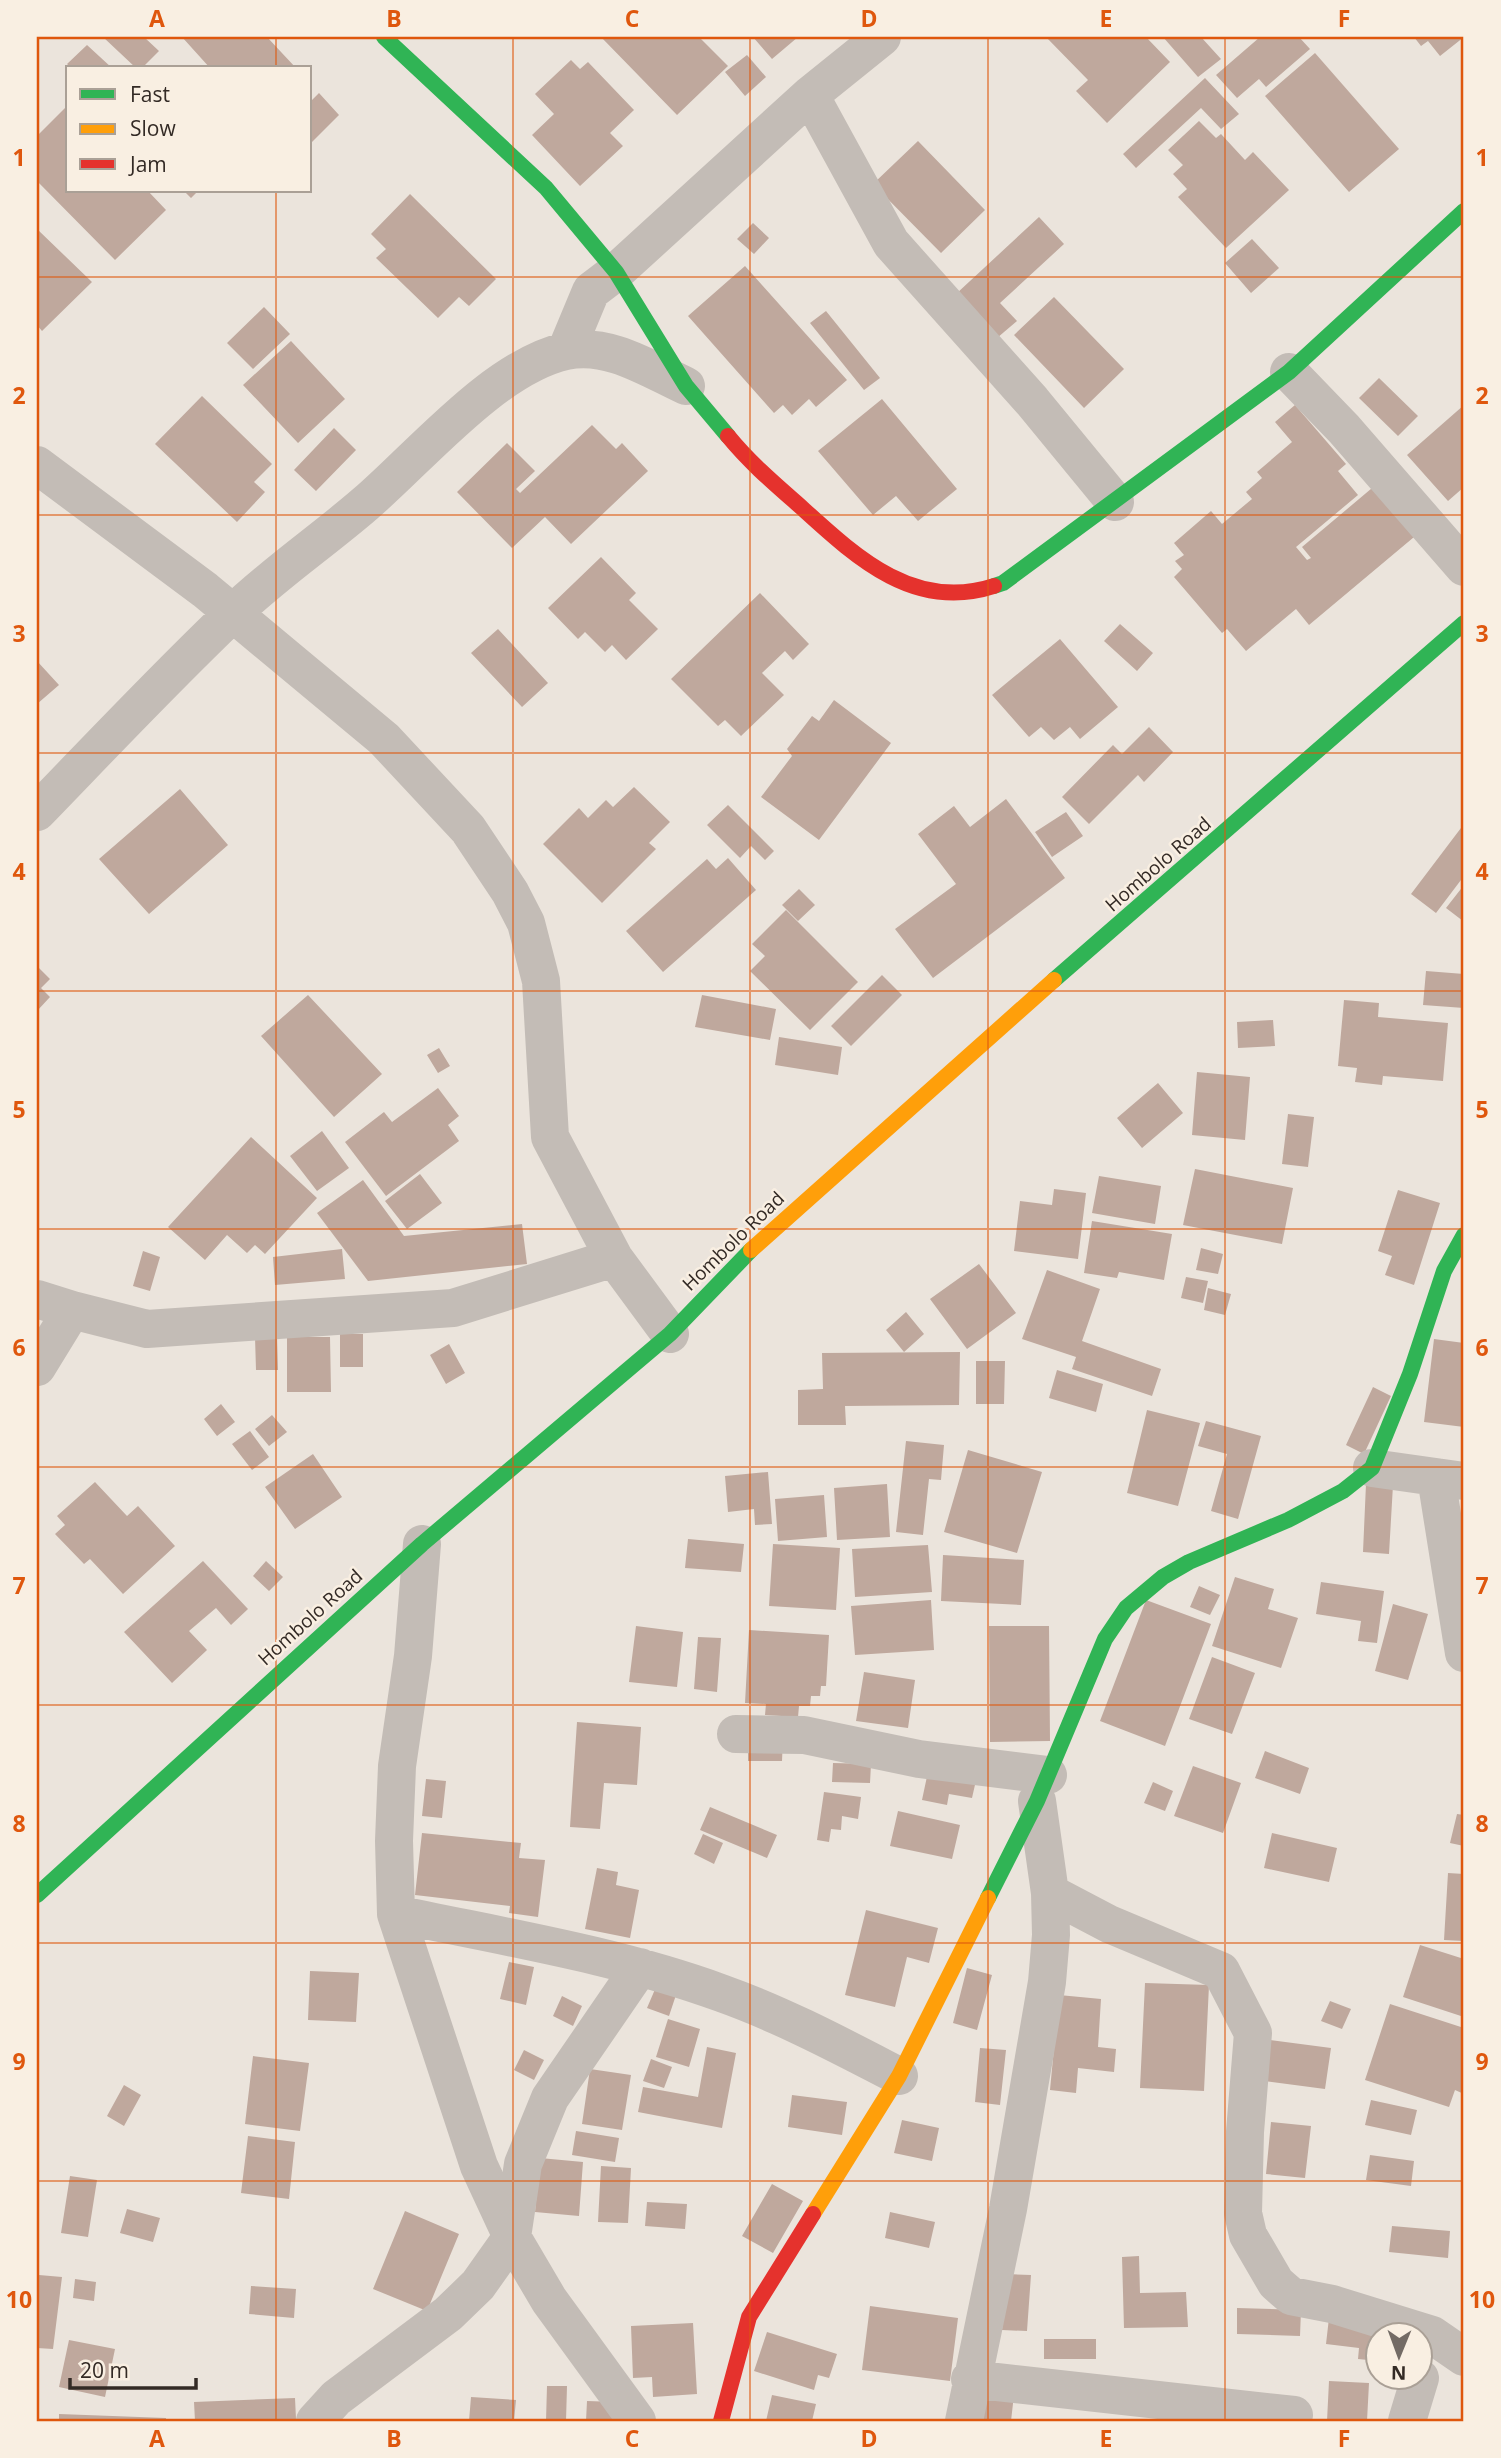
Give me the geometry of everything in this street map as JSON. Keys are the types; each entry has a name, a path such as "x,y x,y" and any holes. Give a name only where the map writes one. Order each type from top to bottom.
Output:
{"street":[{"path":"384,37 546,188 616,272 686,386 745,457 852,553 907,585 939,593 969,594 1003,583 1115,502 1289,372 1464,211"},
{"path":"566,351 591,291 616,272 810,95 882,37"},
{"path":"810,95 891,243 1032,401 1115,502"},
{"path":"37,812 232,614 368,502 440,430 525,367 566,351 615,354 686,386"},
{"path":"1289,372 1344,429 1464,567"},
{"path":"37,465 232,614 384,739 468,829 510,892 526,923 541,981 550,1138 614,1258 670,1334"},
{"name":"Hombolo Road","path":"37,1895 422,1544 670,1334 760,1241 925,1093 1463,626"},
{"path":"721,2421 749,2318 899,2076 1042,1788 1105,1639 1125,1608 1163,1577 1189,1562 1287,1520 1343,1491 1372,1468 1410,1374 1444,1271 1464,1235"},
{"path":"37,1367 54,1305 147,1329 453,1308 614,1258"},
{"path":"1372,1468 1450,1479 1464,1653"},
{"path":"422,1544 412,1656 397,1766 396,1913 479,2166 512,2237 549,2300 637,2421"},
{"path":"736,1734 804,1735 1042,1788"},
{"path":"964,2421 970,2379 1008,2209 1047,1982 1051,1936 1050,1893 1042,1788"},
{"path":"1050,1893 1110,1924 1221,1971 1253,2033 1245,2132 1243,2213 1248,2235 1276,2283 1291,2296 1332,2304 1390,2322"},
{"path":"396,1913 640,1968 721,1993 797,2024 899,2076"},
{"path":"315,2421 336,2399 448,2314 478,2285 512,2237 523,2164 550,2098 640,1968"},
{"path":"1434,2336 1464,2357"},
{"path":"970,2379 1294,2415"},
{"path":"1407,2421 1415,2392"}],"building":[{"path":"103,37 144,37 159,51 144,66 134,66"},
{"path":"182,37 267,37 294,66 208,66"},
{"path":"601,37 699,37 728,66 677,115"},
{"path":"753,37 798,37 772,59"},
{"path":"1046,37 1146,37 1170,62 1107,123 1076,91 1088,80"},
{"path":"1163,37 1201,37 1221,59 1198,77"},
{"path":"1260,37 1299,37 1310,49 1266,87 1259,79 1237,98 1216,75"},
{"path":"1414,37 1464,37 1440,56 1428,41 1421,46"},
{"path":"87,45 110,66 69,66 67,64"},
{"path":"1315,53 1399,149 1349,192 1265,96"},
{"path":"747,55 766,77 745,96 725,72"},
{"path":"571,60 580,69 588,62 634,110 610,133 623,146 580,186 532,135 554,114 535,94"},
{"path":"1205,78 1239,114 1221,129 1201,108 1136,168 1123,154"},
{"path":"319,93 339,115 312,142 312,100"},
{"path":"65,108 66,192 149,192 166,210 115,260 37,181 37,136"},
{"path":"1199,121 1216,138 1221,134 1245,160 1253,152 1289,190 1226,248 1178,197 1187,189 1173,174 1183,165 1168,150"},
{"path":"918,141 985,210 941,253 873,184"},
{"path":"185,192 197,192 191,198"},
{"path":"410,194 496,279 469,306 459,297 438,318 376,258 386,249 371,234"},
{"path":"1039,217 1064,244 1000,303 1017,321 997,338 956,294"},
{"path":"753,223 769,238 754,254 737,239"},
{"path":"37,229 92,282 42,331 37,325"},
{"path":"1252,239 1279,268 1251,293 1225,263"},
{"path":"745,266 847,380 816,407 809,399 792,415 783,405 774,413 688,316"},
{"path":"1054,297 1124,369 1084,408 1014,335"},
{"path":"264,307 290,334 253,369 227,343"},
{"path":"826,311 880,378 864,390 810,323"},
{"path":"291,341 345,399 298,443 243,385"},
{"path":"1379,378 1418,416 1398,436 1359,398"},
{"path":"202,396 272,464 254,482 265,492 237,522 155,444"},
{"path":"882,399 957,489 918,521 896,496 873,515 818,451"},
{"path":"1295,405 1346,464 1338,471 1358,495 1296,547 1307,560 1311,558 1302,547 1378,483 1420,532 1309,625 1296,609 1246,651 1227,629 1222,633 1174,577 1182,569 1175,561 1184,555 1174,543 1211,511 1222,524 1252,499 1246,492 1262,478 1257,472 1292,442 1275,422"},
{"path":"1464,405 1464,487 1448,501 1407,455"},
{"path":"592,425 616,449 622,443 648,471 571,544 545,517 512,548 457,492 507,443 535,471 516,489 520,493"},
{"path":"334,428 356,450 316,491 294,470"},
{"path":"601,557 636,593 629,600 658,629 626,660 612,645 605,652 585,632 578,639 548,608"},
{"path":"760,593 809,644 793,660 785,651 762,673 784,695 741,736 725,720 718,726 671,679"},
{"path":"1120,624 1153,653 1137,671 1104,641"},
{"path":"498,629 548,683 522,707 471,653"},
{"path":"1060,639 1118,707 1080,739 1070,727 1054,740 1041,727 1029,737 992,695"},
{"path":"37,661 59,685 37,704"},
{"path":"834,700 891,743 819,840 761,797 792,756 787,749 812,716 819,721"},
{"path":"1149,727 1173,752 1144,782 1138,775 1089,824 1062,797 1113,745 1122,754"},
{"path":"634,787 670,822 649,843 656,849 602,903 543,844 579,808 588,818 606,800 613,807"},
{"path":"180,789 228,845 149,914 99,859"},
{"path":"1006,799 1065,878 933,978 895,929 956,884 918,834 954,806 970,827"},
{"path":"728,805 774,851 765,860 751,846 740,858 707,825"},
{"path":"1066,812 1083,836 1052,857 1035,832"},
{"path":"1464,824 1464,876 1436,913 1411,894"},
{"path":"728,858 756,890 663,972 626,931 707,859 716,869"},
{"path":"1464,885 1464,919 1463,921 1446,908"},
{"path":"799,889 815,905 798,921 782,905"},
{"path":"786,910 858,982 810,1030 750,971 765,956 752,944"},
{"path":"37,966 50,979 41,988 50,997 37,1011"},
{"path":"1426,971 1464,974 1464,1008 1423,1005"},
{"path":"882,975 902,995 851,1046 831,1026"},
{"path":"308,995 382,1074 334,1117 261,1036"},
{"path":"702,995 776,1009 770,1040 695,1027"},
{"path":"1344,1000 1379,1003 1378,1017 1448,1023 1443,1081 1383,1076 1382,1085 1355,1082 1357,1068 1338,1066"},
{"path":"1273,1020 1275,1046 1238,1048 1237,1022"},
{"path":"779,1037 842,1047 838,1075 775,1065"},
{"path":"439,1048 450,1066 438,1073 427,1055"},
{"path":"1197,1072 1250,1077 1245,1140 1192,1135"},
{"path":"1158,1083 1183,1113 1142,1148 1117,1118"},
{"path":"438,1088 459,1116 448,1125 459,1141 386,1196 345,1142 384,1112 392,1122"},
{"path":"1288,1114 1314,1117 1308,1167 1282,1164"},
{"path":"322,1131 349,1168 317,1191 290,1156"},
{"path":"251,1137 317,1198 265,1254 255,1245 247,1253 227,1235 205,1260 168,1227"},
{"path":"1195,1169 1293,1188 1282,1244 1183,1225"},
{"path":"420,1174 442,1203 407,1229 385,1201"},
{"path":"1099,1176 1161,1186 1155,1224 1092,1213"},
{"path":"363,1180 404,1236 522,1224 527,1264 368,1281 317,1213"},
{"path":"1054,1189 1086,1193 1078,1259 1014,1251 1020,1201 1052,1205"},
{"path":"1398,1190 1440,1203 1414,1285 1385,1275 1392,1256 1378,1251"},
{"path":"1092,1221 1172,1234 1164,1280 1119,1272 1117,1278 1084,1273"},
{"path":"1201,1248 1223,1254 1218,1274 1196,1270"},
{"path":"342,1249 345,1279 275,1285 273,1257"},
{"path":"143,1251 160,1257 150,1291 133,1286"},
{"path":"979,1264 1016,1313 967,1349 930,1299"},
{"path":"1047,1270 1100,1289 1082,1341 1161,1369 1152,1396 1072,1369 1076,1357 1022,1339"},
{"path":"1186,1277 1208,1281 1203,1303 1181,1298"},
{"path":"1208,1288 1231,1294 1225,1315 1204,1310"},
{"path":"906,1312 924,1334 904,1352 886,1330"},
{"path":"340,1334 363,1334 363,1367 340,1367"},
{"path":"255,1337 277,1337 278,1370 256,1370"},
{"path":"287,1337 330,1337 331,1392 287,1392"},
{"path":"1434,1339 1464,1343 1464,1427 1424,1422"},
{"path":"449,1344 465,1373 446,1384 430,1355"},
{"path":"960,1352 959,1405 845,1406 846,1425 798,1425 798,1390 823,1389 822,1353"},
{"path":"976,1361 1005,1361 1004,1404 976,1404"},
{"path":"1057,1370 1103,1384 1096,1412 1049,1398"},
{"path":"1373,1387 1391,1396 1364,1454 1346,1445"},
{"path":"221,1404 235,1422 217,1436 204,1419"},
{"path":"1147,1410 1200,1423 1178,1506 1127,1493"},
{"path":"272,1415 287,1432 269,1446 255,1429"},
{"path":"1206,1421 1261,1436 1238,1519 1211,1511 1227,1454 1198,1446"},
{"path":"250,1431 269,1457 252,1470 232,1444"},
{"path":"906,1441 944,1445 941,1480 929,1479 923,1535 896,1532"},
{"path":"968,1450 1042,1472 1017,1553 944,1532"},
{"path":"313,1454 342,1497 295,1529 265,1487"},
{"path":"768,1472 772,1524 755,1525 754,1509 728,1512 725,1476"},
{"path":"95,1482 127,1516 138,1506 175,1546 123,1594 90,1559 84,1564 55,1534 65,1525 57,1516"},
{"path":"887,1484 890,1537 837,1540 834,1488"},
{"path":"1366,1484 1393,1485 1389,1554 1363,1552"},
{"path":"824,1495 827,1537 778,1541 775,1499"},
{"path":"688,1539 744,1544 741,1572 685,1568"},
{"path":"773,1544 840,1548 836,1610 769,1606"},
{"path":"928,1545 932,1592 855,1597 852,1549"},
{"path":"943,1555 1024,1560 1021,1605 941,1601"},
{"path":"203,1561 248,1609 231,1625 216,1608 189,1631 207,1650 172,1683 124,1632"},
{"path":"266,1561 283,1577 269,1591 253,1576"},
{"path":"1235,1577 1274,1589 1268,1609 1298,1618 1281,1668 1212,1646"},
{"path":"1321,1582 1384,1591 1377,1643 1358,1641 1361,1621 1316,1614"},
{"path":"1199,1586 1220,1595 1210,1615 1190,1607"},
{"path":"931,1600 934,1650 855,1655 851,1606"},
{"path":"1146,1600 1211,1624 1165,1746 1100,1721"},
{"path":"1393,1604 1428,1614 1408,1680 1375,1671"},
{"path":"636,1626 683,1632 677,1687 629,1682"},
{"path":"989,1626 1049,1626 1050,1741 990,1742"},
{"path":"749,1630 829,1635 826,1686 821,1686 820,1696 811,1696 810,1706 799,1706 798,1717 765,1715 766,1704 745,1703"},
{"path":"698,1637 721,1638 717,1692 694,1689"},
{"path":"1212,1657 1255,1673 1232,1734 1189,1719"},
{"path":"864,1672 915,1680 908,1728 856,1721"},
{"path":"577,1722 641,1727 637,1785 604,1783 600,1829 570,1827"},
{"path":"748,1737 783,1737 782,1761 748,1761"},
{"path":"1265,1751 1309,1768 1300,1794 1255,1778"},
{"path":"833,1763 871,1764 870,1783 832,1782"},
{"path":"1193,1766 1241,1783 1223,1833 1174,1816"},
{"path":"929,1767 977,1776 972,1798 949,1794 947,1805 922,1800"},
{"path":"426,1779 446,1781 442,1818 422,1816"},
{"path":"1153,1782 1173,1791 1165,1811 1144,1803"},
{"path":"824,1792 861,1797 858,1819 842,1816 841,1830 831,1829 829,1842 817,1840"},
{"path":"710,1807 777,1835 767,1858 700,1830"},
{"path":"898,1811 960,1825 952,1859 890,1846"},
{"path":"1457,1814 1464,1815 1464,1846 1450,1843"},
{"path":"422,1833 521,1843 519,1858 545,1860 538,1917 509,1913 510,1906 415,1895"},
{"path":"1272,1833 1337,1848 1329,1882 1264,1868"},
{"path":"703,1834 723,1843 714,1864 694,1854"},
{"path":"597,1868 618,1872 616,1885 639,1890 630,1938 585,1929"},
{"path":"1448,1873 1464,1874 1464,1941 1444,1940"},
{"path":"866,1910 938,1928 929,1963 907,1957 895,2007 845,1995"},
{"path":"1420,1945 1464,1959 1464,2017 1403,1997"},
{"path":"509,1962 534,1967 526,2005 500,1999"},
{"path":"967,1968 992,1975 977,2030 953,2023"},
{"path":"310,1971 359,1973 356,2022 308,2020"},
{"path":"1145,1983 1209,1985 1204,2091 1140,2088"},
{"path":"656,1987 676,1995 669,2016 647,2008"},
{"path":"1059,1995 1101,1999 1098,2047 1116,2049 1114,2072 1078,2068 1076,2093 1050,2090"},
{"path":"562,1996 582,2006 573,2026 553,2016"},
{"path":"1330,2001 1351,2009 1342,2029 1321,2021"},
{"path":"1390,2004 1464,2028 1464,2094 1455,2090 1449,2107 1365,2080"},
{"path":"668,2019 700,2029 689,2067 656,2057"},
{"path":"1270,2040 1331,2048 1325,2089 1264,2081"},
{"path":"707,2047 736,2053 722,2128 638,2112 643,2087 698,2097"},
{"path":"980,2048 1006,2050 1000,2105 975,2102"},
{"path":"524,2050 544,2060 534,2080 514,2070"},
{"path":"253,2056 309,2063 300,2131 245,2124"},
{"path":"651,2059 672,2067 664,2088 643,2081"},
{"path":"590,2069 631,2075 622,2130 582,2124"},
{"path":"124,2085 141,2095 124,2126 107,2116"},
{"path":"792,2095 847,2102 842,2135 788,2127"},
{"path":"1371,2100 1417,2110 1411,2135 1365,2125"},
{"path":"902,2120 939,2128 932,2161 894,2153"},
{"path":"1271,2122 1311,2126 1305,2178 1266,2174"},
{"path":"576,2131 619,2138 615,2162 572,2155"},
{"path":"248,2136 295,2142 289,2199 241,2193"},
{"path":"1370,2155 1414,2161 1411,2186 1366,2180"},
{"path":"540,2158 583,2162 579,2216 535,2212"},
{"path":"601,2166 631,2168 628,2223 598,2222"},
{"path":"70,2176 97,2180 88,2237 61,2233"},
{"path":"772,2184 803,2201 773,2253 742,2236"},
{"path":"647,2202 687,2204 685,2229 645,2226"},
{"path":"127,2209 160,2218 153,2242 120,2233"},
{"path":"405,2211 459,2234 427,2311 373,2289"},
{"path":"890,2212 935,2222 929,2248 885,2238"},
{"path":"1392,2226 1450,2231 1448,2258 1389,2252"},
{"path":"1139,2256 1140,2293 1186,2292 1188,2327 1124,2328 1122,2257"},
{"path":"1007,2274 1031,2275 1027,2331 1002,2330"},
{"path":"39,2275 62,2277 53,2349 37,2348"},
{"path":"75,2279 96,2282 94,2301 73,2298"},
{"path":"251,2286 296,2289 294,2318 249,2314"},
{"path":"870,2306 958,2318 950,2381 862,2370"},
{"path":"1237,2308 1301,2310 1300,2336 1237,2334"},
{"path":"1329,2318 1364,2331 1364,2360 1358,2359 1359,2348 1326,2344"},
{"path":"693,2323 697,2394 653,2397 652,2377 633,2378 631,2326"},
{"path":"767,2332 837,2354 829,2378 818,2375 814,2390 754,2371"},
{"path":"1044,2339 1096,2339 1096,2359 1044,2359"},
{"path":"69,2340 115,2349 105,2397 59,2387"},
{"path":"1329,2381 1364,2383 1364,2392 1369,2392 1367,2421 1327,2421"},
{"path":"988,2383 1015,2386 1011,2421 983,2421"},
{"path":"547,2386 567,2386 566,2421 546,2421"},
{"path":"772,2395 816,2404 812,2421 766,2421"},
{"path":"471,2397 516,2400 514,2421 469,2421"},
{"path":"295,2398 296,2419 195,2421 194,2402"},
{"path":"587,2401 616,2402 616,2421 586,2421"},
{"path":"59,2414 166,2418 166,2421 59,2421"}],"traffic: fast":[{"path":"384,37 546,188 616,272 686,386 728,436"},
{"path":"994,586 1003,583 1289,372 1464,211"},
{"path":"1054,980 1464,623"},
{"path":"988,1898 1037,1801 1105,1639 1126,1608 1163,1577 1189,1562 1288,1520 1343,1491 1372,1468 1410,1374 1444,1271 1464,1235"},
{"path":"37,1895 422,1544 670,1334 751,1250"}],"traffic: slow":[{"path":"751,1250 1054,980"},
{"path":"813,2214 899,2076 988,1898"}],"traffic: jam":[{"path":"728,436 763,473 822,526 865,561 888,575 912,586 938,592 965,592 994,586"},
{"path":"721,2421 749,2317 813,2214"}]}
